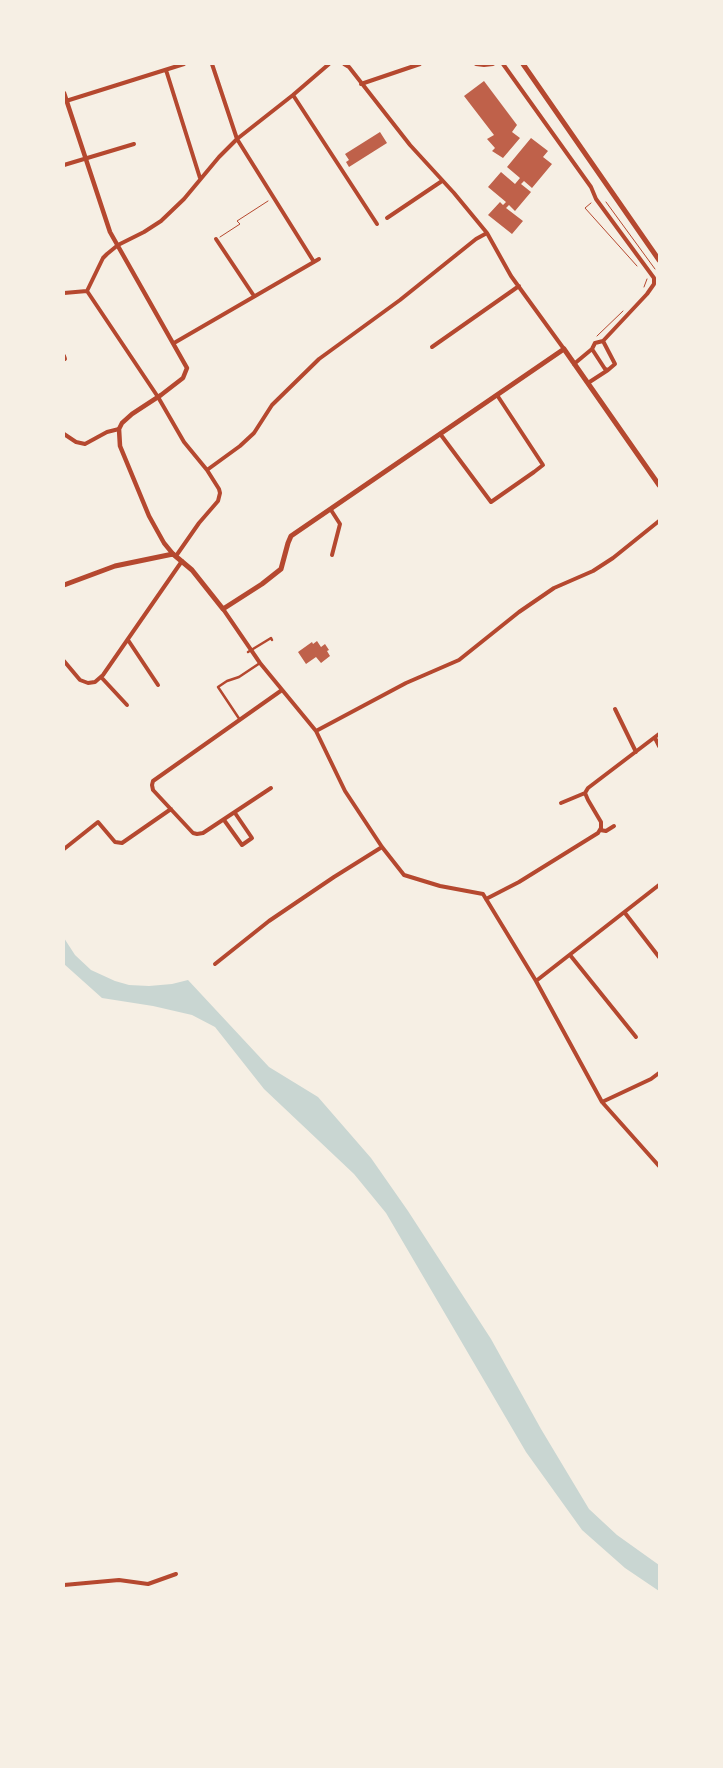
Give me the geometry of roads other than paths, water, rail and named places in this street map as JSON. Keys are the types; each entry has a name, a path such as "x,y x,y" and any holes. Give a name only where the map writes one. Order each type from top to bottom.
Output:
{"main road":[{"path":"526,65 659,260"},
{"path":"64,585 116,566 174,555 192,570 222,610 281,569 291,536 564,350 659,485"}],"street":[{"path":"66,101 184,64"},
{"path":"212,64 236,139 314,262"},
{"path":"87,291 103,258 118,245 161,221 184,199 200,178 236,139 293,95 329,64"},
{"path":"344,64 410,145 454,193 487,233 519,286 564,350"},
{"path":"361,84 420,64"},
{"path":"476,64 493,64"},
{"path":"504,64 592,187 596,199 654,278 654,284 647,294 603,341 595,343 592,349 574,364"},
{"path":"166,70 200,178"},
{"path":"64,93 110,232 186,364 186,374 183,378 158,397 132,414 122,423 119,429 120,446 149,516 164,543 174,555 218,501 219,489 207,470 184,442 158,397 87,291"},
{"path":"293,95 377,224"},
{"path":"64,165 134,144"},
{"path":"387,218 442,181"},
{"path":"207,470 240,446 254,433 272,405 319,359 400,300 476,239 487,233"},
{"path":"216,239 254,296"},
{"path":"174,343 319,259"},
{"path":"432,347 519,286"},
{"path":"64,293 87,291"},
{"path":"588,383 615,364 603,341"},
{"path":"592,349 604,368 608,370"},
{"path":"441,435 491,502 543,465 497,395"},
{"path":"64,434 76,442 85,444 107,432 119,429"},
{"path":"331,510 340,524 332,555"},
{"path":"316,731 406,683 459,660 533,602 554,588 592,571 659,524"},
{"path":"64,661 80,680 88,683 95,682 101,677 182,561"},
{"path":"222,610 250,652 316,731 346,791 382,847 404,874 440,886 485,897 524,880 598,833 601,822 585,793"},
{"path":"250,652 271,638 272,640"},
{"path":"128,640 158,685"},
{"path":"240,720 218,687 260,664"},
{"path":"101,677 127,705"},
{"path":"272,788 203,833 196,834 153,790 152,785 153,781 282,690"},
{"path":"615,709 636,752"},
{"path":"561,803 585,793 588,788 659,734"},
{"path":"655,738 659,746"},
{"path":"64,849 98,822 115,842 122,843 170,808"},
{"path":"224,820 242,845 252,838 235,812"},
{"path":"600,830 606,830 614,826"},
{"path":"215,964 269,921 382,847"},
{"path":"536,982 659,885"},
{"path":"485,897 536,982 602,1102 659,1166"},
{"path":"625,912 659,957"},
{"path":"570,955 636,1037"},
{"path":"602,1102 651,1079 659,1073"},
{"path":"64,1585 119,1580 148,1584 176,1574"}]}
